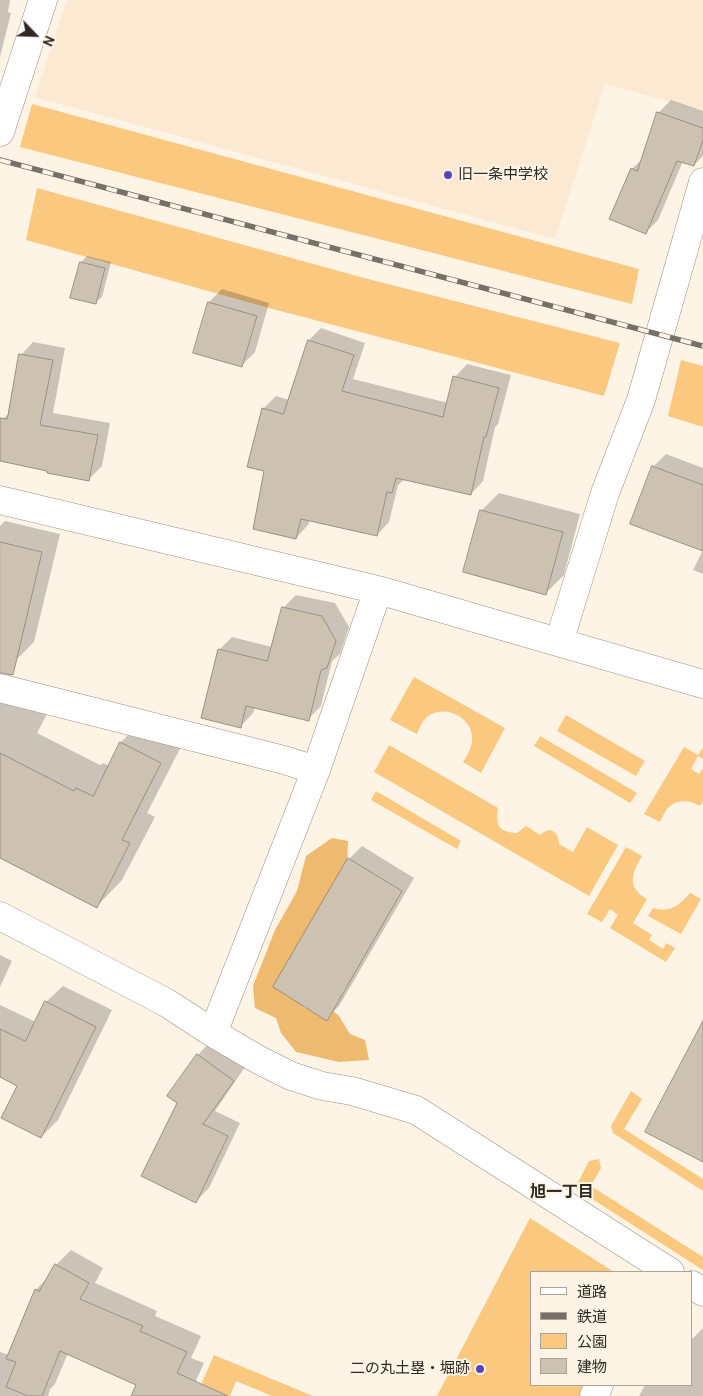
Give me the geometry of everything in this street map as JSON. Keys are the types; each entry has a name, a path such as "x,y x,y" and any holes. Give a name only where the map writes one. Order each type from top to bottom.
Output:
{"street":[{"path":"0,132 43,0"},
{"path":"558,642 605,493 641,400 703,182"},
{"path":"0,500 378,590 703,684"},
{"path":"213,1033 316,770 378,590"},
{"path":"0,688 284,760 316,770"},
{"path":"0,916 167,1003 213,1033 291,1076 322,1086 352,1091 416,1110 666,1271"}],"shaded area":[{"name":"旧一条中学校","path":"67,0 703,0 703,111 605,84 555,239 35,97"},
{"path":"332,838 348,841 346,892 292,985 304,1008 329,1007 339,1016 350,1034 365,1040 369,1060 339,1062 296,1052 281,1033 276,1018 255,1008 253,986 275,930 297,891 306,856"}],"green space":[{"path":"32,104 639,269 632,304 20,147"},
{"path":"37,188 368,279 620,343 604,396 269,308 26,240"},
{"path":"681,360 703,366 703,427 668,416"},
{"path":"414,677 505,728 481,773 463,762 471,747 472,736 466,723 455,714 448,712 433,713 427,717 417,734 390,720"},
{"path":"566,715 645,761 636,776 557,731"},
{"path":"540,736 637,793 630,803 534,746"},
{"path":"389,745 498,808 498,824 506,831 517,833 526,826 540,835 550,830 556,833 559,844 573,852 587,827 618,845 589,896 374,772"},
{"path":"684,747 698,755 703,747 703,759 698,756 691,769 699,774 703,768 703,801 700,806 688,802 675,803 667,809 660,822 644,814"},
{"path":"376,791 461,841 457,849 371,800"},
{"path":"626,847 642,856 633,879 636,890 647,899 633,923 652,935 649,940 663,949 666,943 675,948 666,962 610,928 618,915 610,909 602,922 587,914"},
{"path":"690,893 701,899 681,934 648,916 653,908 664,910 674,907 682,902"},
{"path":"631,1091 642,1099 624,1129 703,1179 703,1191 613,1133 611,1126"},
{"path":"599,1159 601,1168 591,1186 703,1257 703,1270 575,1188 589,1161"},
{"path":"530,1218 612,1271 530,1271 530,1386 591,1386 586,1396 437,1396"},
{"path":"214,1355 313,1396 272,1396 236,1381 230,1396 196,1396"}],"building":[{"path":"657,112 703,128 703,140 694,166 677,161 646,234 609,219 631,168 637,171"},
{"path":"80,262 105,268 96,304 70,298"},
{"path":"208,302 257,316 242,367 193,353"},
{"path":"308,340 354,355 342,391 443,417 453,376 499,388 486,437 484,437 471,495 396,478 392,493 387,492 377,536 301,519 296,539 253,529 264,471 247,467 262,408 283,414"},
{"path":"19,354 53,360 40,425 98,435 89,481 0,461 0,418 7,419"},
{"path":"652,466 703,485 703,551 630,524"},
{"path":"480,510 563,532 546,595 463,572"},
{"path":"0,542 42,552 13,675 0,673"},
{"path":"282,607 322,616 336,641 327,668 321,670 309,721 246,706 241,728 201,718 218,649 267,661"},
{"path":"120,742 161,763 122,840 130,843 97,908 0,858 0,753 74,791 76,788 93,796"},
{"path":"348,858 402,891 327,1021 273,987"},
{"path":"45,1001 96,1027 41,1138 1,1118 17,1086 0,1077 0,1029 25,1041"},
{"path":"703,1021 703,1162 645,1132"},
{"path":"197,1054 234,1081 203,1124 228,1136 196,1203 141,1176 177,1103 167,1096"},
{"path":"55,1264 89,1283 80,1299 143,1326 140,1331 187,1352 177,1373 228,1396 131,1396 136,1385 60,1351 42,1396 28,1396 6,1387 16,1362 6,1359 35,1289 39,1291"}],"railway":[{"path":"0,160 703,346"}],"place":[{"name":"旧一条中学校","path":"448,175"},
{"name":"二の丸土塁・堀跡","path":"480,1369"}],"district":[{"name":"旭一丁目","path":"562,1192"}]}
